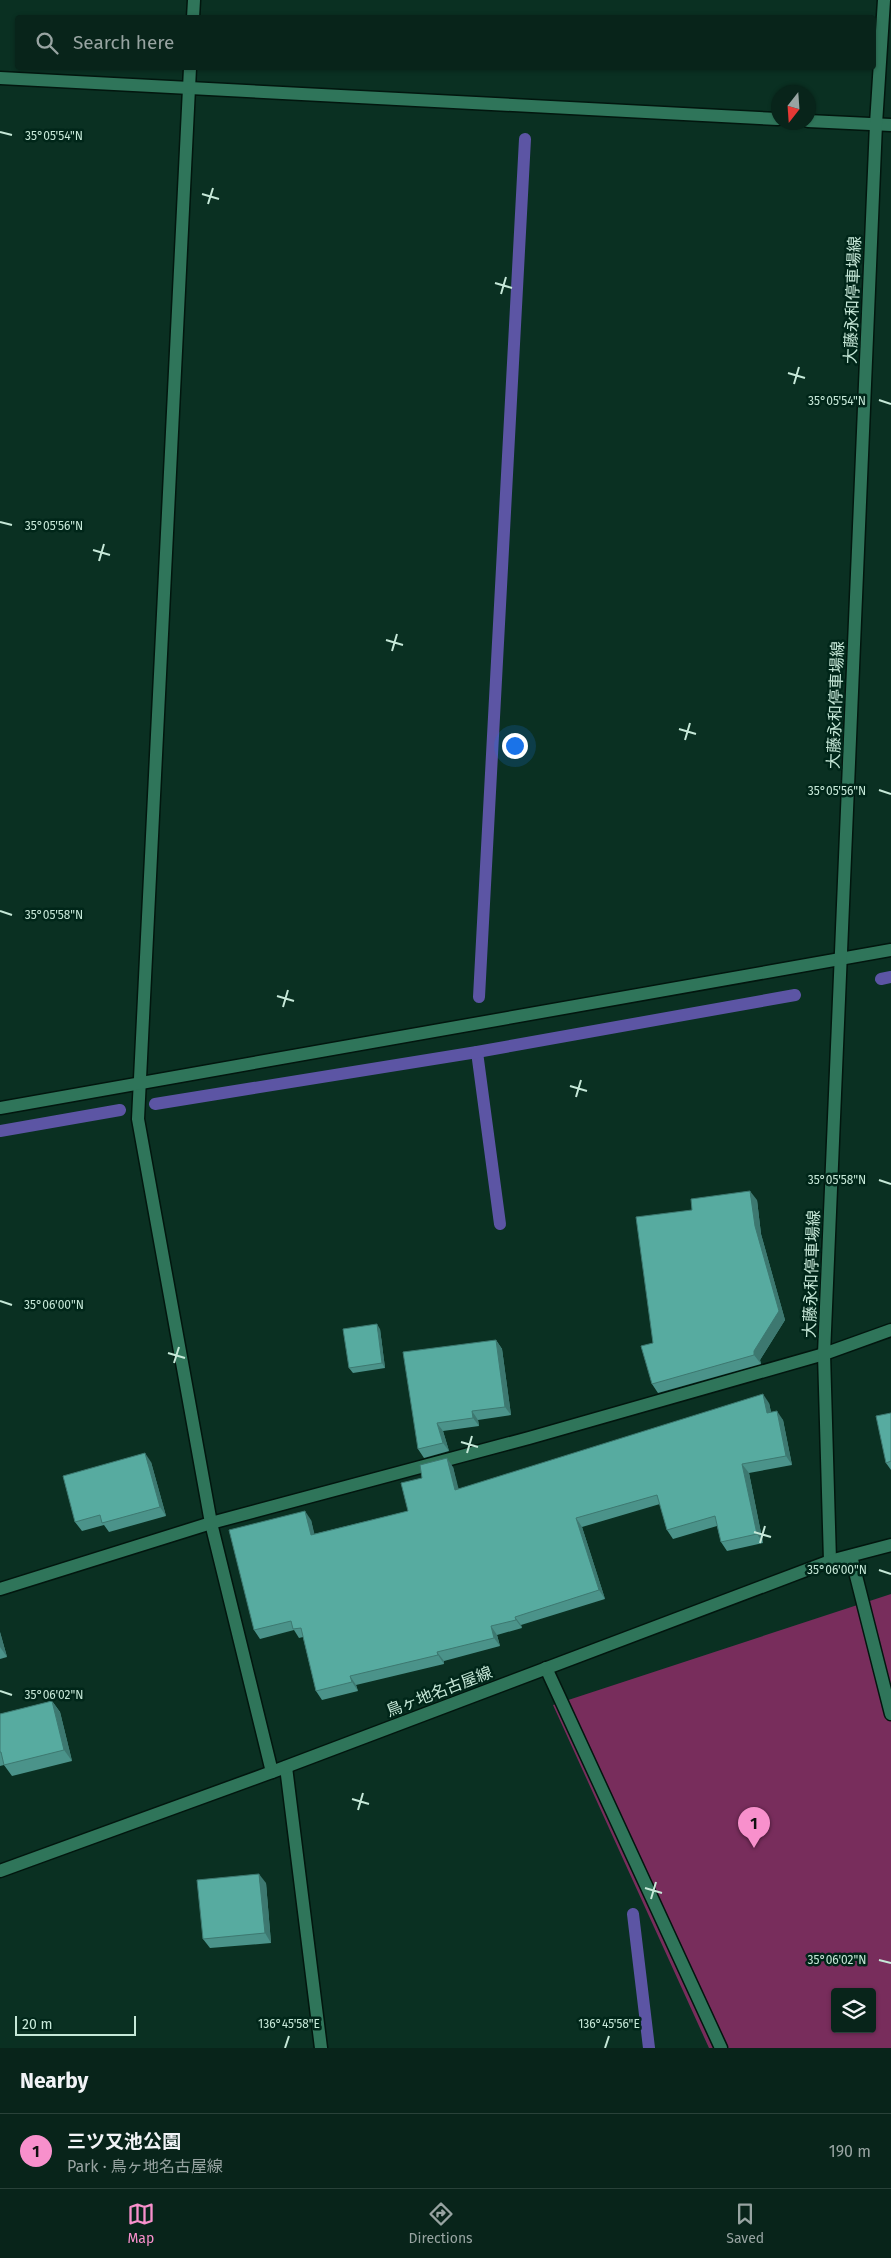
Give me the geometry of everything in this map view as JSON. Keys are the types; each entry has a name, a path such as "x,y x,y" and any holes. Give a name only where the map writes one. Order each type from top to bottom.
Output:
{"street":[{"path":"193,15 194,0"},
{"name":"大藤永和停車場線","path":"830,1561 824,1354 876,124 884,0"},
{"path":"190,70 138,1119 211,1523 272,1772"},
{"path":"0,78 771,119"},
{"path":"816,121 891,125"},
{"path":"0,1108 891,950"},
{"path":"0,1589 211,1523 529,1438 824,1354 891,1330"},
{"name":"鳥ヶ地名古屋線","path":"0,1871 286,1767 830,1561 891,1546"},
{"path":"851,1556 891,1714"},
{"path":"546,1668 721,2048"},
{"path":"286,1767 321,2048"}],"shaded area":[{"path":"891,1594 891,2048 709,2048 553,1705"}],"building":[{"path":"750,1191 755,1226 779,1311 754,1351 754,1355 652,1384 641,1346 653,1343 636,1217 692,1210 691,1199"},
{"path":"377,1324 382,1363 349,1368 343,1329"},
{"path":"496,1340 505,1407 472,1411 473,1418 437,1423 443,1443 418,1449 403,1352"},
{"path":"763,1394 767,1413 777,1411 786,1456 742,1464 757,1534 721,1542 715,1516 667,1530 657,1495 576,1518 599,1590 515,1617 516,1620 491,1626 494,1638 437,1652 438,1655 350,1676 352,1682 316,1691 301,1628 293,1629 291,1621 254,1630 229,1530 305,1511 311,1535 408,1511 401,1483 422,1478 420,1465 447,1458 455,1490"},
{"path":"891,1413 891,1461 886,1463 876,1416"},
{"path":"145,1453 160,1507 102,1523 100,1515 75,1522 63,1476"},
{"path":"52,1701 64,1750 4,1765 0,1752 0,1714"},
{"path":"259,1874 265,1933 203,1939 197,1880"}],"waterway":[{"path":"479,997 525,139"},
{"path":"881,979 891,977"},
{"path":"155,1104 477,1052 795,995"},
{"path":"477,1052 500,1224"},
{"path":"0,1131 120,1110"},
{"path":"633,1914 649,2048"}],"place":[{"name":"三ツ又池公園","path":"754,1848"}]}
